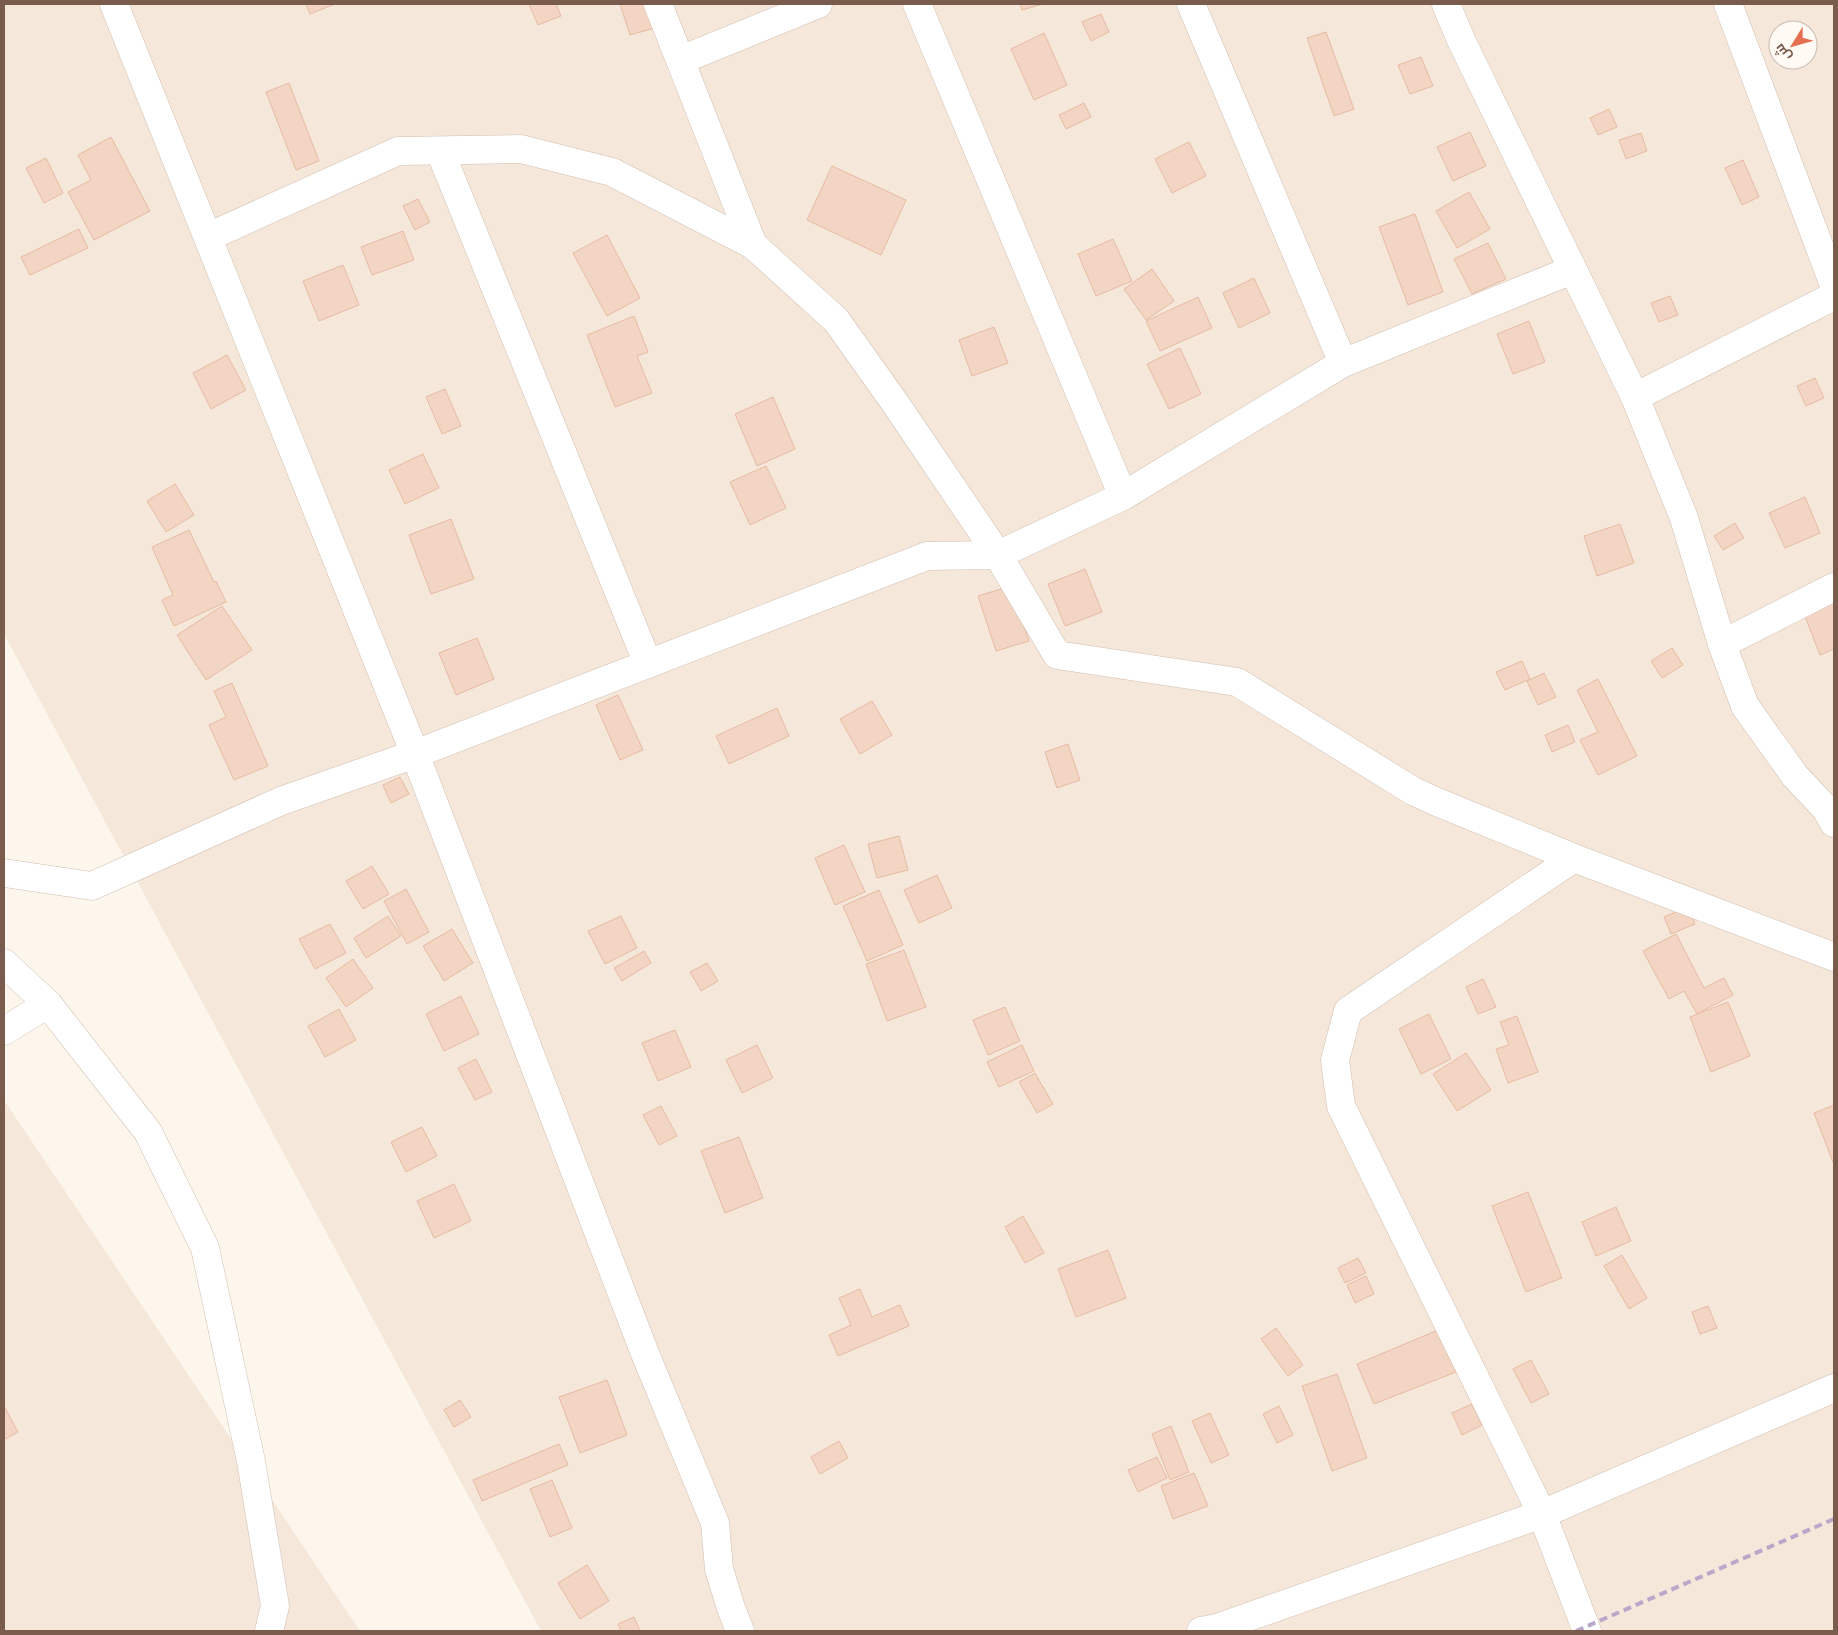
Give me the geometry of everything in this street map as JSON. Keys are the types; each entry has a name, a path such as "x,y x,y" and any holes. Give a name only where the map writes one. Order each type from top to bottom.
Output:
{"street":[{"path":"114,4 415,754 644,1351 715,1523 719,1569 730,1608 740,1631"},
{"path":"658,4 753,245"},
{"path":"681,60 818,4"},
{"path":"917,4 1123,496"},
{"path":"1191,4 1343,364"},
{"path":"1446,4 1461,40 1635,397 1684,518 1722,644 1745,706 1795,776 1826,809 1834,823"},
{"path":"1728,4 1834,285"},
{"path":"208,238 398,151 521,149 612,172 753,245 836,320 998,555 1057,656 1237,682 1413,790 1437,802 1574,858 1834,956"},
{"path":"440,151 648,664"},
{"path":"4,873 92,886 281,802 415,754 927,556 998,555 1123,496 1343,364 1572,270"},
{"path":"1635,397 1834,296"},
{"path":"1722,644 1834,588"},
{"path":"1574,858 1348,1011 1335,1060 1341,1106 1542,1514 1587,1631"},
{"path":"4,963 48,1004 148,1132 205,1248 255,1480 275,1606 269,1631"},
{"path":"4,1031 48,1004"},
{"path":"1201,1631 1217,1628 1542,1514 1834,1388"}],"shaded area":[{"path":"4,4 1834,4 1834,1631 541,1631 4,634"},
{"path":"4,1100 360,1631 4,1631"}],"building":[{"path":"306,4 335,4 310,14"},
{"path":"529,4 556,4 561,16 538,25"},
{"path":"620,4 651,4 658,27 630,35"},
{"path":"1020,4 1043,4 1022,10"},
{"path":"1101,14 1109,32 1091,41 1082,22"},
{"path":"1326,32 1354,109 1334,116 1307,38"},
{"path":"1044,33 1067,85 1034,100 1011,49"},
{"path":"1421,57 1433,86 1410,94 1398,65"},
{"path":"289,83 319,161 296,170 266,92"},
{"path":"1084,103 1091,117 1066,129 1059,115"},
{"path":"1609,109 1617,127 1598,135 1590,118"},
{"path":"1470,132 1486,166 1453,181 1437,147"},
{"path":"1641,133 1647,151 1626,159 1619,140"},
{"path":"111,137 150,211 94,240 68,192 91,180 78,155"},
{"path":"1189,142 1206,176 1172,193 1155,159"},
{"path":"46,158 63,193 44,203 26,168"},
{"path":"1743,160 1759,197 1742,205 1725,168"},
{"path":"832,166 906,200 881,255 807,220"},
{"path":"1469,192 1490,229 1457,248 1436,211"},
{"path":"418,199 430,222 415,230 403,206"},
{"path":"1415,214 1443,292 1408,305 1379,227"},
{"path":"79,229 88,248 30,275 21,257"},
{"path":"403,231 414,260 372,275 361,247"},
{"path":"607,235 640,298 607,316 573,253"},
{"path":"1113,239 1132,281 1096,296 1078,254"},
{"path":"1488,243 1506,279 1472,294 1454,259"},
{"path":"343,265 359,305 319,321 303,281"},
{"path":"1152,269 1174,301 1146,320 1124,289"},
{"path":"1254,278 1270,313 1239,328 1223,293"},
{"path":"1670,296 1678,315 1659,322 1651,303"},
{"path":"1198,297 1212,328 1160,351 1146,321"},
{"path":"634,316 648,352 637,356 652,393 615,407 587,335"},
{"path":"1529,321 1545,362 1513,374 1497,334"},
{"path":"994,327 1008,363 972,376 959,340"},
{"path":"1180,348 1201,394 1169,409 1147,364"},
{"path":"227,355 246,390 211,409 193,373"},
{"path":"1815,378 1824,398 1806,406 1797,386"},
{"path":"445,389 461,426 442,434 426,397"},
{"path":"773,397 795,449 757,466 735,414"},
{"path":"423,454 439,488 405,504 389,470"},
{"path":"766,466 786,508 750,525 730,482"},
{"path":"175,484 194,515 166,532 147,501"},
{"path":"1805,497 1820,533 1785,548 1769,513"},
{"path":"451,519 474,579 431,594 409,535"},
{"path":"1735,523 1744,538 1723,550 1714,536"},
{"path":"1620,524 1634,563 1597,576 1584,536"},
{"path":"189,530 214,582 216,581 226,602 174,626 162,600 173,595 152,547"},
{"path":"1085,569 1102,612 1065,626 1048,584"},
{"path":"1011,586 1029,641 996,651 978,596"},
{"path":"1834,599 1834,649 1820,655 1803,611"},
{"path":"222,606 252,650 206,680 177,635"},
{"path":"477,638 494,679 456,695 439,653"},
{"path":"1672,648 1683,665 1662,678 1651,661"},
{"path":"1522,661 1530,679 1505,690 1496,672"},
{"path":"1544,673 1556,697 1538,705 1527,681"},
{"path":"1598,679 1637,756 1598,775 1580,740 1598,732 1577,690"},
{"path":"232,683 268,766 234,780 209,725 226,717 214,691"},
{"path":"618,695 643,750 620,760 596,705"},
{"path":"872,701 892,735 860,754 840,719"},
{"path":"777,708 789,736 729,764 716,736"},
{"path":"1568,725 1575,742 1552,752 1545,735"},
{"path":"1068,744 1080,780 1057,788 1045,752"},
{"path":"400,777 409,794 391,803 383,785"},
{"path":"899,836 908,870 877,878 868,844"},
{"path":"844,845 865,892 835,905 815,858"},
{"path":"372,866 389,894 363,909 346,881"},
{"path":"937,875 952,908 919,923 904,890"},
{"path":"406,889 429,932 407,944 384,901"},
{"path":"879,890 903,945 867,961 843,906"},
{"path":"1688,907 1695,924 1671,934 1664,917"},
{"path":"388,916 401,936 366,958 354,938"},
{"path":"621,916 637,948 605,964 588,931"},
{"path":"330,924 346,953 315,969 299,939"},
{"path":"452,929 473,963 444,981 423,946"},
{"path":"1676,934 1704,988 1724,978 1733,995 1697,1014 1684,991 1669,999 1643,951"},
{"path":"904,950 926,1007 887,1021 866,964"},
{"path":"644,951 651,963 622,981 614,968"},
{"path":"353,959 373,988 346,1007 326,978"},
{"path":"707,963 718,981 701,991 690,972"},
{"path":"1483,979 1496,1007 1478,1014 1466,987"},
{"path":"461,996 479,1034 444,1051 426,1014"},
{"path":"1728,1002 1750,1056 1711,1072 1690,1017"},
{"path":"1005,1007 1020,1041 988,1055 973,1020"},
{"path":"339,1009 356,1040 325,1057 308,1026"},
{"path":"1429,1014 1451,1059 1421,1074 1399,1029"},
{"path":"1517,1016 1538,1072 1508,1083 1496,1049 1509,1045 1500,1022"},
{"path":"675,1030 691,1067 658,1081 642,1043"},
{"path":"757,1045 773,1078 742,1093 726,1060"},
{"path":"1022,1045 1034,1071 999,1087 987,1062"},
{"path":"1466,1053 1491,1090 1457,1111 1433,1074"},
{"path":"476,1059 492,1092 475,1100 458,1068"},
{"path":"1035,1073 1053,1104 1037,1113 1019,1082"},
{"path":"1834,1105 1834,1162 1833,1162 1814,1113"},
{"path":"661,1106 677,1136 659,1145 643,1115"},
{"path":"422,1127 437,1156 406,1172 391,1142"},
{"path":"739,1137 763,1198 725,1213 701,1151"},
{"path":"454,1184 471,1221 434,1238 417,1201"},
{"path":"1528,1192 1562,1278 1526,1292 1492,1206"},
{"path":"1616,1207 1631,1241 1596,1256 1582,1222"},
{"path":"1023,1216 1044,1253 1025,1263 1005,1227"},
{"path":"1108,1250 1126,1298 1076,1317 1058,1269"},
{"path":"1622,1255 1647,1298 1629,1309 1604,1266"},
{"path":"1358,1258 1366,1273 1345,1283 1338,1268"},
{"path":"1366,1276 1374,1294 1355,1303 1347,1285"},
{"path":"860,1289 872,1317 900,1305 909,1326 838,1356 829,1335 851,1325 839,1298"},
{"path":"1708,1306 1717,1328 1700,1334 1692,1312"},
{"path":"1276,1328 1303,1365 1288,1376 1261,1339"},
{"path":"1438,1330 1456,1372 1374,1404 1357,1364"},
{"path":"1531,1360 1549,1394 1531,1403 1513,1369"},
{"path":"1337,1374 1367,1458 1332,1471 1302,1386"},
{"path":"607,1380 627,1435 580,1453 559,1397"},
{"path":"460,1400 471,1417 454,1427 444,1410"},
{"path":"1472,1404 1482,1425 1462,1435 1452,1413"},
{"path":"4,1406 18,1432 4,1440"},
{"path":"1279,1406 1293,1435 1277,1443 1263,1414"},
{"path":"1210,1413 1229,1455 1211,1463 1192,1421"},
{"path":"1171,1426 1189,1472 1170,1480 1152,1434"},
{"path":"839,1441 848,1458 820,1474 811,1457"},
{"path":"559,1444 568,1465 482,1501 473,1480"},
{"path":"1157,1457 1167,1478 1138,1492 1128,1470"},
{"path":"1194,1473 1208,1506 1173,1519 1161,1486"},
{"path":"552,1480 572,1528 550,1537 530,1489"},
{"path":"587,1565 609,1601 580,1619 558,1583"},
{"path":"634,1617 640,1631 621,1631 618,1624"}],"railway":[{"path":"1576,1631 1834,1519"}]}
